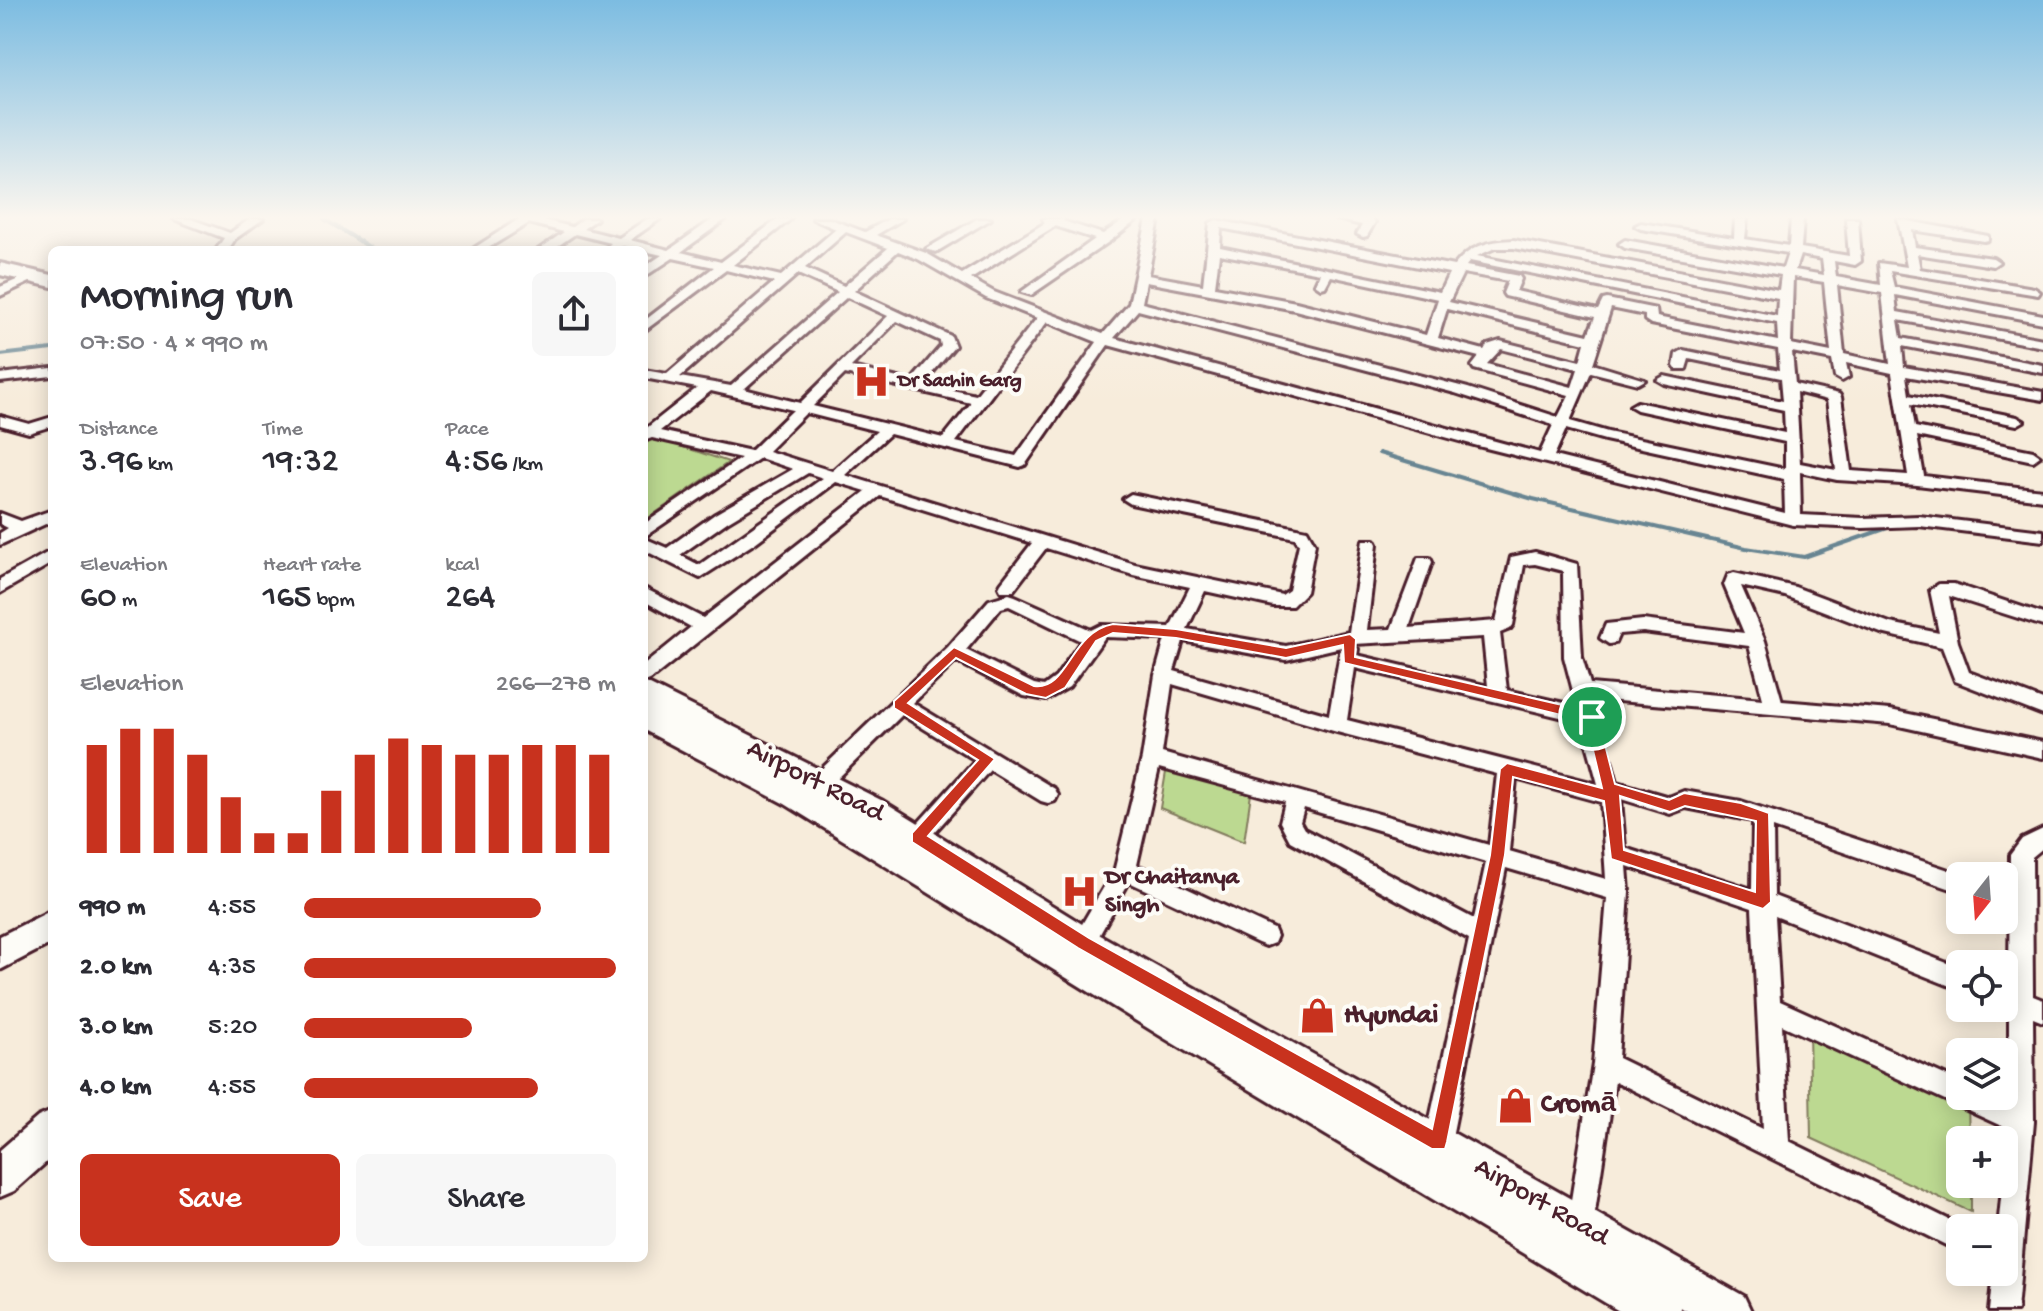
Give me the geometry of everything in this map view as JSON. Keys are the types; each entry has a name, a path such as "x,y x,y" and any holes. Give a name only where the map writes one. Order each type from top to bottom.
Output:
{"main road":[{"name":"Airport Road","path":"648,695 918,837 1083,943 1438,1142 1729,1311"},
{"name":"Airport Road","path":"648,718 796,795 1172,1023 1660,1311"},
{"path":"0,954 48,927"},
{"path":"0,1177 48,1135"}],"street":[{"path":"0,292 31,280"},
{"path":"648,324 708,280"},
{"path":"668,380 783,280"},
{"path":"821,280 949,342 913,387"},
{"path":"734,391 856,280"},
{"path":"961,280 1043,318 1105,340 1545,459 1793,520 1863,523 1919,521 2043,536"},
{"path":"1027,292 1045,280"},
{"path":"648,375 734,391 1020,462 1105,340 1135,305 1140,280"},
{"path":"1163,280 1209,287 1487,355"},
{"path":"1209,287 1210,280"},
{"path":"1321,284 1323,280"},
{"path":"1363,280 1591,340"},
{"path":"1431,339 1454,280"},
{"path":"1514,280 1509,293 1602,315"},
{"path":"1572,280 1785,321"},
{"path":"1701,280 1783,295"},
{"path":"1786,280 1783,295 1783,347 1791,407 1793,520"},
{"path":"1832,280 1842,377"},
{"path":"1833,280 2043,318 2039,291 1963,280"},
{"path":"1886,280 1917,480"},
{"path":"2000,280 2003,287"},
{"path":"1545,459 1559,422 1577,393 1591,340 1607,303 1651,312 1651,320 2043,396"},
{"path":"1135,305 1462,392 1559,422 1790,471 1917,480 2043,495"},
{"path":"1891,315 2043,343"},
{"path":"648,529 756,455 895,316"},
{"path":"1491,337 1498,317"},
{"path":"947,443 1043,318"},
{"path":"1894,341 2043,369"},
{"path":"1577,393 1479,366 1500,345 1638,380"},
{"path":"1681,366 1683,354 1786,380 1834,397 1844,475"},
{"path":"840,369 982,401"},
{"path":"0,378 48,372"},
{"path":"1664,380 1791,407"},
{"path":"648,434 707,387"},
{"path":"1903,398 2017,421"},
{"path":"1637,406 1792,439"},
{"path":"0,420 29,429 48,422"},
{"path":"648,545 700,572 782,519 837,477 886,430"},
{"path":"1907,430 2033,456"},
{"path":"648,435 756,455 837,477 1133,569 1273,600 1292,600 1307,544 1301,534 1131,499"},
{"path":"668,555 721,518 804,469"},
{"path":"648,672 877,490"},
{"path":"0,540 21,527 48,517"},
{"path":"0,518 21,527"},
{"path":"1007,587 1043,541"},
{"path":"1337,725 1369,544"},
{"path":"0,587 48,558"},
{"path":"954,652 1031,691 1046,693 1060,685 1091,638 1113,628 1176,633 1286,653 1353,638 1491,630 1504,625 1517,561 1535,558 1566,565 1572,572 1573,657 1592,717 1611,796 1618,892 1605,1064 1580,1225"},
{"path":"1398,634 1424,562"},
{"path":"1774,706 1756,641 1732,585 1734,579 1789,591 1887,629 1949,642"},
{"path":"1083,943 1125,870 1152,758 1164,675 1176,633 1200,584"},
{"path":"2043,620 1940,588 1939,601 1949,642 1964,678 2043,708"},
{"path":"648,596 703,626"},
{"path":"818,785 954,652 995,604 1002,601 1018,603 1091,638"},
{"path":"1609,638 1612,628 1634,625 1756,641"},
{"path":"1491,630 1498,694"},
{"path":"1349,660 1592,717"},
{"path":"1164,675 1337,725 1611,796"},
{"path":"1584,691 1890,717 2043,750"},
{"path":"899,704 1048,795"},
{"path":"1152,758 1618,892"},
{"path":"918,837 988,759"},
{"path":"1438,1142 1498,855 1507,769"},
{"path":"1611,796 1618,790 1670,806 1684,799 1741,809 1946,878"},
{"path":"1296,797 1290,822 1297,835 1481,934"},
{"path":"1763,818 1763,902 1777,1147"},
{"path":"2018,872 2021,855 2029,845 2043,838"},
{"path":"1617,854 1763,902 1946,974"},
{"path":"1125,870 1266,936"},
{"path":"2011,1214 2021,1122 2023,1004 2016,934"},
{"path":"1770,1008 1946,1088"},
{"path":"1605,1064 1946,1232"},
{"path":"1995,1110 2021,1122"},
{"path":"2003,1311 2005,1286"}],"green space":[{"path":"653,437 729,462 648,518 648,441"},
{"path":"1167,766 1252,787 1244,842 1160,808"},
{"path":"1809,1030 1946,1094 1946,1110 1968,1110 1969,1126 1946,1126 1946,1198 1971,1198 1971,1212 1811,1138"}],"waterway":[{"path":"0,355 48,349"},
{"path":"1379,453 1533,499 1746,548 1804,557 1896,525"}],"place":[{"name":"Dr Sachin Garg","path":"872,382"},
{"name":"Dr Chaitanya Singh","path":"1079,892"},
{"name":"Hyundai","path":"1318,1016"},
{"name":"Cromā","path":"1515,1105"}],"route":[{"path":"1592,717 1349,660 1350,639 1286,653 1176,633 1113,628 1091,638 1060,685 1046,693 1031,691 954,652 899,704 988,759 918,837 1083,943 1438,1142 1498,855 1507,769 1611,796 1614,790 1618,790 1670,806 1684,799 1712,803 1741,809 1763,818 1763,902 1617,854 1611,796 1592,717"}]}
